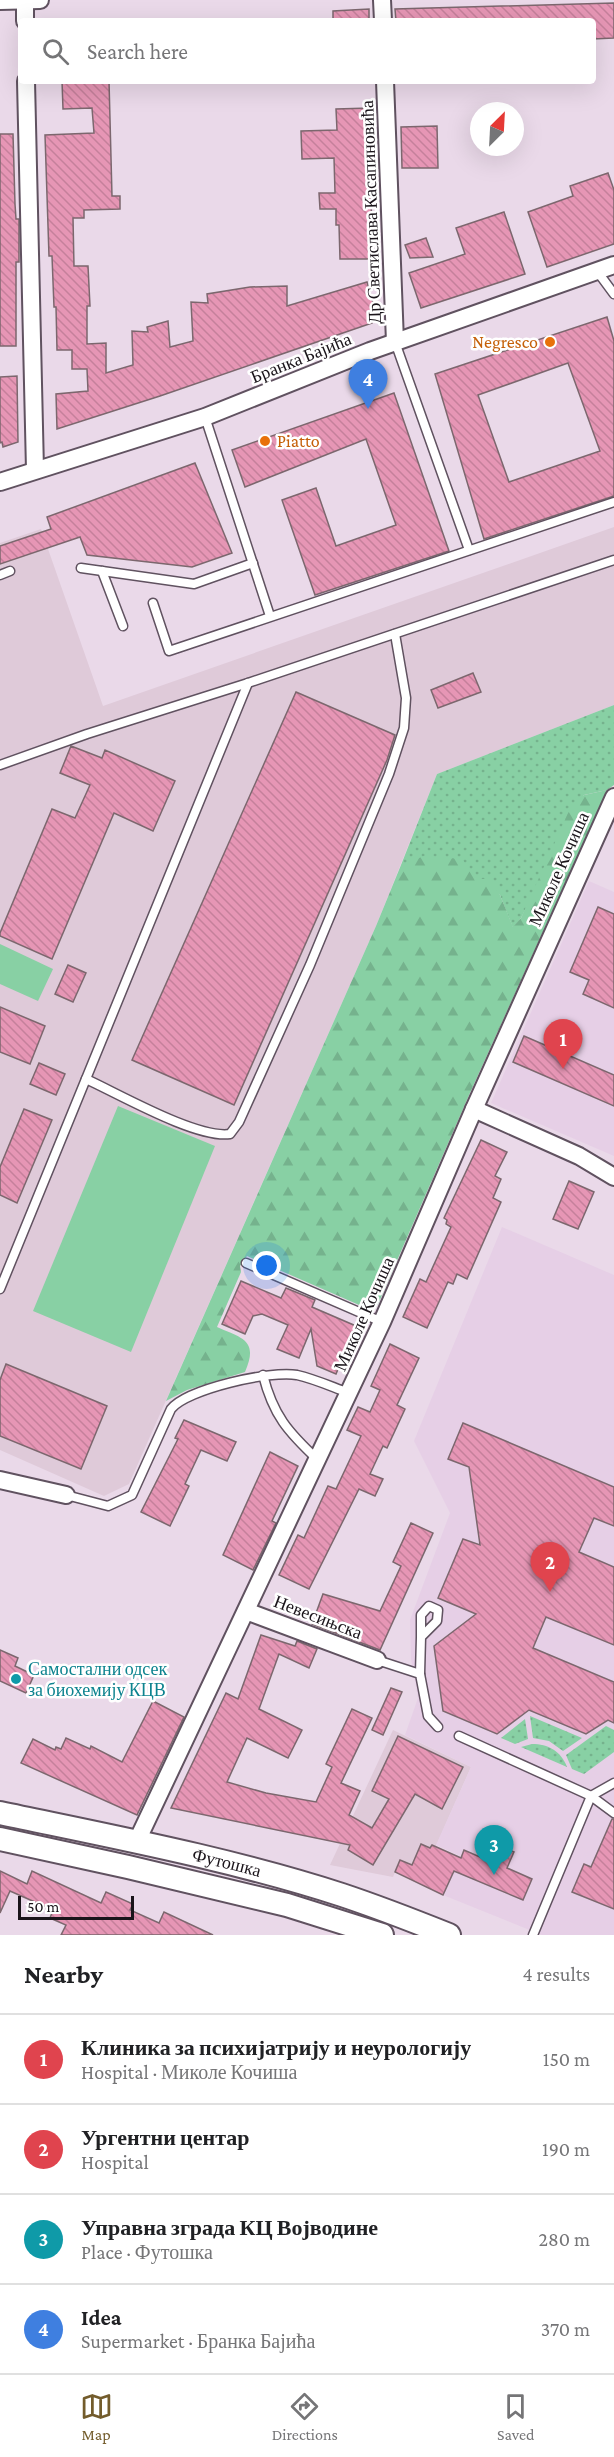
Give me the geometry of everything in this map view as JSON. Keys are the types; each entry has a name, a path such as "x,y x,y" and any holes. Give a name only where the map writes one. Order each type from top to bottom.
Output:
{"main road":[{"name":"Футошка","path":"0,1813 137,1841 340,1894 386,1909 449,1935"},
{"name":"Футошка","path":"0,1839 277,1902 382,1935"}],"street":[{"path":"25,0 25,18"},
{"path":"0,2 40,0"},
{"path":"382,0 382,18"},
{"path":"26,84 35,470"},
{"name":"Др Светислава Касапиновића","path":"385,84 395,342"},
{"name":"Бранка Бајића","path":"0,482 205,417 395,342 614,265"},
{"name":"Миколе Кочиша","path":"137,1841 382,1323 474,1109 614,797"},
{"path":"474,1109 579,1156 614,1177"},
{"path":"0,1480 66,1495"},
{"name":"Невесињска","path":"246,1611 377,1660"}],"lane":[{"path":"597,271 614,294"},
{"path":"395,342 469,550"},
{"path":"205,417 270,616"},
{"path":"153,603 170,651 614,502"},
{"path":"0,765 87,734 248,683 614,560"},
{"path":"81,568 194,584 253,563"},
{"path":"0,575 10,571"},
{"path":"102,571 123,626"},
{"path":"86,1079 192,1128 220,1135 231,1134 239,1122 310,965 395,756 404,728 406,698 395,634"},
{"path":"0,1289 3,1272 86,1079 248,683"},
{"path":"246,1263 382,1323"},
{"path":"66,1495 108,1506 132,1495 171,1409 177,1402 214,1388 263,1375 295,1375 350,1393"},
{"path":"263,1375 269,1399 282,1423 318,1460"},
{"path":"421,1637 420,1674 428,1716 438,1727"},
{"path":"377,1660 420,1674"},
{"path":"459,1736 591,1796 614,1813"},
{"path":"533,1935 591,1796 614,1783"}],"shaded area":[{"path":"614,527 614,705 437,774 376,926 129,1484 104,1496 0,1450 0,543 41,529 103,706"},
{"path":"589,881 614,892 614,1156 491,1103"},
{"path":"502,1227 614,1275 614,1935 542,1935 443,1895 460,1856 436,1845 471,1767 405,1735 418,1698 411,1659 410,1620 450,1513 414,1441"},
{"path":"393,1730 471,1767 436,1846 432,1845 430,1848 421,1845 412,1865 400,1860 393,1877 330,1865"}],"green space":[{"path":"614,705 614,785 607,790 584,795 521,918 513,928 500,895 476,879 401,865 437,774"},
{"path":"607,790 375,1309 366,1308 247,1256 240,1266 241,1272 217,1327 246,1342 250,1353 245,1372 187,1390 166,1401 401,865 424,856 462,859 476,879 489,879 500,895 513,927 521,918 568,813 584,795"},
{"path":"0,944 53,969 38,1001 0,984"},
{"path":"118,1106 215,1146 131,1352 33,1311"},
{"path":"530,1716 582,1738 563,1751 549,1741 533,1738"},
{"path":"525,1719 528,1739 515,1744 501,1738"},
{"path":"606,1726 614,1730 614,1752 584,1774 572,1769 566,1755"},
{"path":"532,1744 543,1745 558,1753 567,1767 521,1747"}],"building":[{"path":"614,3 614,38 596,39 596,18 396,18 395,9"},
{"path":"369,9 369,18 333,18 333,11"},
{"path":"62,84 109,84 112,196 120,196 120,209 84,210 84,218 73,218 74,266 88,266 90,306 87,306 87,344 106,343 106,373 133,365 132,331 148,332 147,327 168,321 170,347 193,341 191,302 208,303 207,294 250,287 287,286 287,306 367,282 376,313 370,315 372,323 57,429 56,394 88,391 87,369 72,369 72,350 57,350 52,256 49,256 45,135 94,133 92,108 63,109"},
{"path":"370,108 372,259 340,259 336,209 320,209 319,193 335,193 334,158 302,159 301,131 337,130 336,109"},
{"path":"437,126 438,168 402,168 401,127"},
{"path":"0,134 13,134 16,219 19,219 19,262 16,262 16,346 0,346"},
{"path":"608,173 614,190 614,244 547,267 528,212 573,196 570,186"},
{"path":"504,212 525,274 421,308 409,273 465,254 456,228"},
{"path":"426,238 433,257 410,258 405,245"},
{"path":"607,317 614,341 614,496 484,539 435,374","holes":["568,363 600,451 509,482 478,395"]},
{"path":"17,376 18,442 3,447 2,442 0,443 0,377"},
{"path":"394,393 449,551 315,595 282,500 316,488 336,546 396,525 366,439 245,487 232,450"},
{"path":"195,463 232,553 192,567 87,555 80,537 0,564 0,546 51,529 47,517"},
{"path":"473,673 481,692 438,708 431,690"},
{"path":"296,692 395,735 387,760 234,1105 132,1060"},
{"path":"71,746 102,758 105,750 175,781 153,831 114,813 52,959 0,936 0,933 52,809 75,818 90,785 60,773"},
{"path":"598,907 614,914 614,1008 583,994 589,980 570,972"},
{"path":"68,965 86,973 73,1002 55,994"},
{"path":"0,1007 45,1026 30,1064 0,1052"},
{"path":"524,1036 614,1075 614,1106 513,1062"},
{"path":"39,1063 65,1074 56,1095 30,1084"},
{"path":"24,1109 52,1120 17,1203 0,1195 0,1167"},
{"path":"481,1140 507,1152 495,1176 501,1179 493,1198 501,1202 467,1279 457,1274 453,1284 448,1282 427,1328 403,1317 420,1279 426,1282 451,1227 446,1224 447,1220 444,1218"},
{"path":"569,1181 594,1192 578,1229 553,1219"},
{"path":"241,1281 281,1298 286,1288 315,1300 312,1307 356,1326 336,1374 317,1366 311,1329 299,1358 277,1349 288,1325 262,1314 253,1316 245,1334 222,1324"},
{"path":"390,1344 419,1358 397,1405 405,1409 387,1448 383,1446 370,1474 383,1479 375,1496 359,1489 309,1589 279,1575 298,1535 304,1538 328,1486 336,1489 361,1436 347,1430 358,1407 370,1412 380,1390 371,1386"},
{"path":"6,1364 107,1406 81,1469 0,1436 0,1380"},
{"path":"184,1420 236,1442 227,1461 201,1450 185,1484 189,1486 170,1526 141,1512 178,1439 175,1438"},
{"path":"463,1423 614,1487 614,1526 594,1518 579,1552 614,1567 614,1645 546,1617 533,1648 614,1682 614,1723 608,1720 586,1734 529,1710 497,1734 443,1711 434,1646 476,1614 438,1598 463,1539 480,1545 469,1467 448,1459"},
{"path":"270,1452 298,1466 272,1521 276,1523 253,1570 223,1555"},
{"path":"411,1523 433,1533 380,1650 312,1624 323,1594 380,1611 401,1566 393,1562"},
{"path":"261,1635 295,1646 297,1641 317,1649 309,1668 279,1654 259,1709 302,1730 288,1758 247,1738 227,1782 266,1793 316,1802 332,1767 326,1764 352,1709 372,1718 341,1783 360,1791 349,1815 372,1828 389,1799 372,1791 398,1736 463,1767 442,1809 415,1794 373,1865 348,1850 350,1845 171,1808 226,1693 238,1699"},
{"name":"Самостални одсек за биохемију КЦВ","path":"0,1650 18,1658 15,1666 34,1675 26,1693 0,1681"},
{"path":"391,1688 402,1692 383,1735 372,1730"},
{"path":"153,1701 184,1717 137,1815 21,1763 33,1739 55,1750 56,1747 61,1749 66,1738 90,1749 91,1746 122,1762"},
{"path":"612,1819 614,1819 614,1909 572,1892 584,1864 591,1867"},
{"path":"421,1844 430,1848 432,1845 461,1858 464,1850 489,1861 497,1845 514,1852 507,1868 532,1879 523,1900 454,1871 443,1895 395,1872 400,1860 412,1865"},
{"path":"0,1871 27,1884 32,1871 101,1903 106,1892 133,1904 130,1910 159,1923 164,1912 213,1935 61,1935 66,1925 50,1918 53,1910 10,1891 0,1913"}],"place":[{"name":"Negresco","path":"550,342"},
{"name":"Idea","path":"368,409"},
{"name":"Piatto","path":"265,441"},
{"name":"Клиника за психијатрију и неурологију","path":"563,1069"},
{"name":"Ургентни центар","path":"550,1592"},
{"name":"Самостални одсек за биохемију КЦВ","path":"16,1679"},
{"name":"Управна зграда КЦ Војводине","path":"494,1875"}]}
